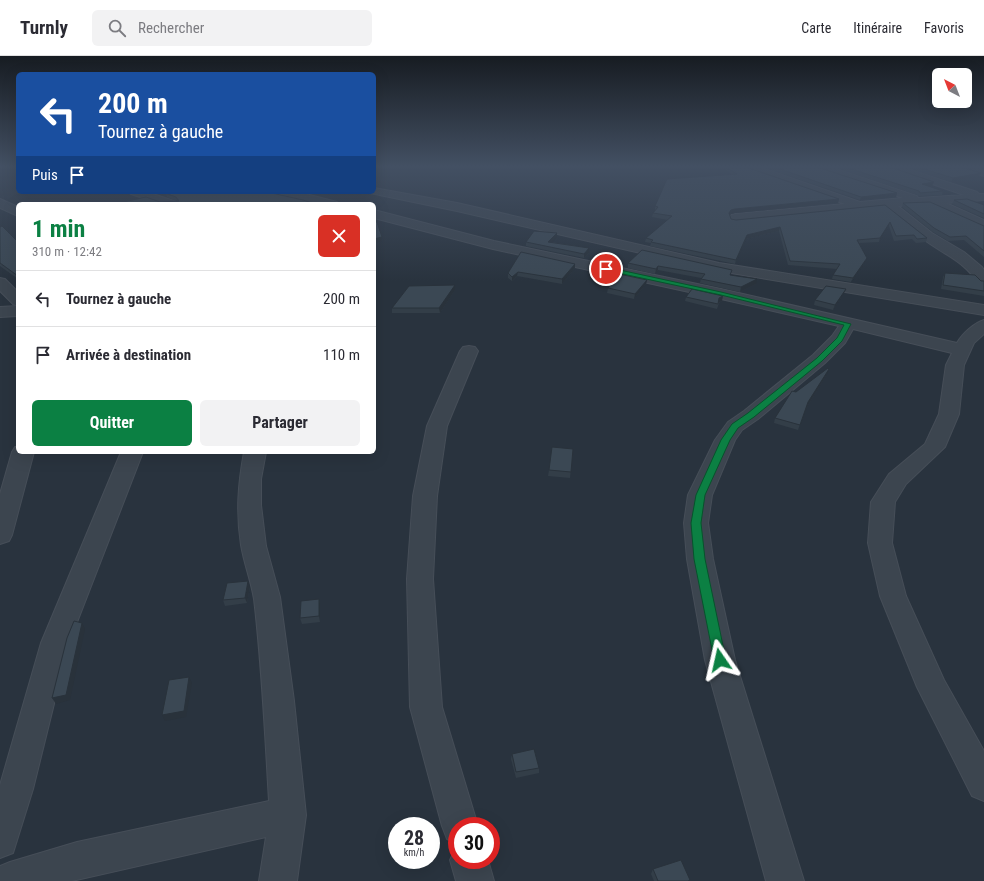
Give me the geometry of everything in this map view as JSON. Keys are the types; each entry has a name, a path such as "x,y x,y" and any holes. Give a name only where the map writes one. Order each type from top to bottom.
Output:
{"street":[{"path":"3,204 16,211"},
{"path":"444,204 719,267 984,310"},
{"path":"858,204 862,206"},
{"path":"735,218 874,204"},
{"path":"889,204 927,236 959,255 977,270 984,281"},
{"path":"935,204 984,225"},
{"path":"376,215 493,245 721,294 962,350"},
{"path":"0,282 16,299"},
{"path":"0,312 16,311"},
{"path":"785,881 720,660 700,559 696,523 700,495 725,440 735,426 751,415 820,359 839,339 848,324"},
{"path":"984,325 967,341 962,350 956,365 949,414 934,447 897,479 883,502 880,543 893,596 929,680 984,784"},
{"path":"457,817 426,707 420,579 425,496 437,426 469,352"},
{"path":"0,535 22,454"},
{"path":"0,840 16,789 55,643 131,454"},
{"path":"255,454 250,479 249,505 254,546 267,597 288,815 278,881"},
{"path":"10,881 76,871 288,815"},
{"path":"472,869 475,881"}],"building":[{"path":"656,204 782,204 731,210 729,213 731,219 736,220 885,205 927,238 917,239 914,235 896,236 890,222 880,238 857,240 867,258 853,278 833,275 840,264 790,261 780,227 747,235 736,260 651,242 653,240 646,238 672,216 653,213 658,207 655,206"},
{"path":"905,204 936,204 984,226 984,251 966,236 950,237 934,228"},
{"path":"964,204 984,205 984,214"},
{"path":"376,222 377,222 382,237 376,238"},
{"path":"2,226 16,240 16,275 0,263 0,227"},
{"path":"534,231 557,233 548,242 589,248 584,254 526,242"},
{"path":"642,250 732,270 730,275 757,279 741,287 701,279 705,274 658,266 656,269 628,263"},
{"path":"521,252 575,264 562,279 518,272 512,277 508,273"},
{"path":"945,273 975,275 981,281 984,281 984,291 943,285"},
{"path":"619,274 647,280 635,294 608,288"},
{"path":"455,285 439,308 392,308 409,286"},
{"path":"826,286 846,289 835,305 815,300"},
{"path":"692,289 723,296 719,298 718,304 686,297"},
{"path":"828,368 829,369 808,402 800,425 775,418 792,391 796,392"},
{"path":"552,447 573,449 571,472 549,470"},
{"path":"248,581 245,598 223,600 227,583"},
{"path":"319,599 319,616 300,618 301,601"},
{"path":"74,621 82,623 66,695 52,698 67,638"},
{"path":"189,677 184,711 162,715 169,680"},
{"path":"534,749 539,768 516,772 512,754"},
{"path":"681,860 690,880 658,881 653,869"}],"route":[{"path":"606,269 848,324 839,339 820,359 751,415 735,426 725,440 700,495 696,523 700,559 720,660"}]}
